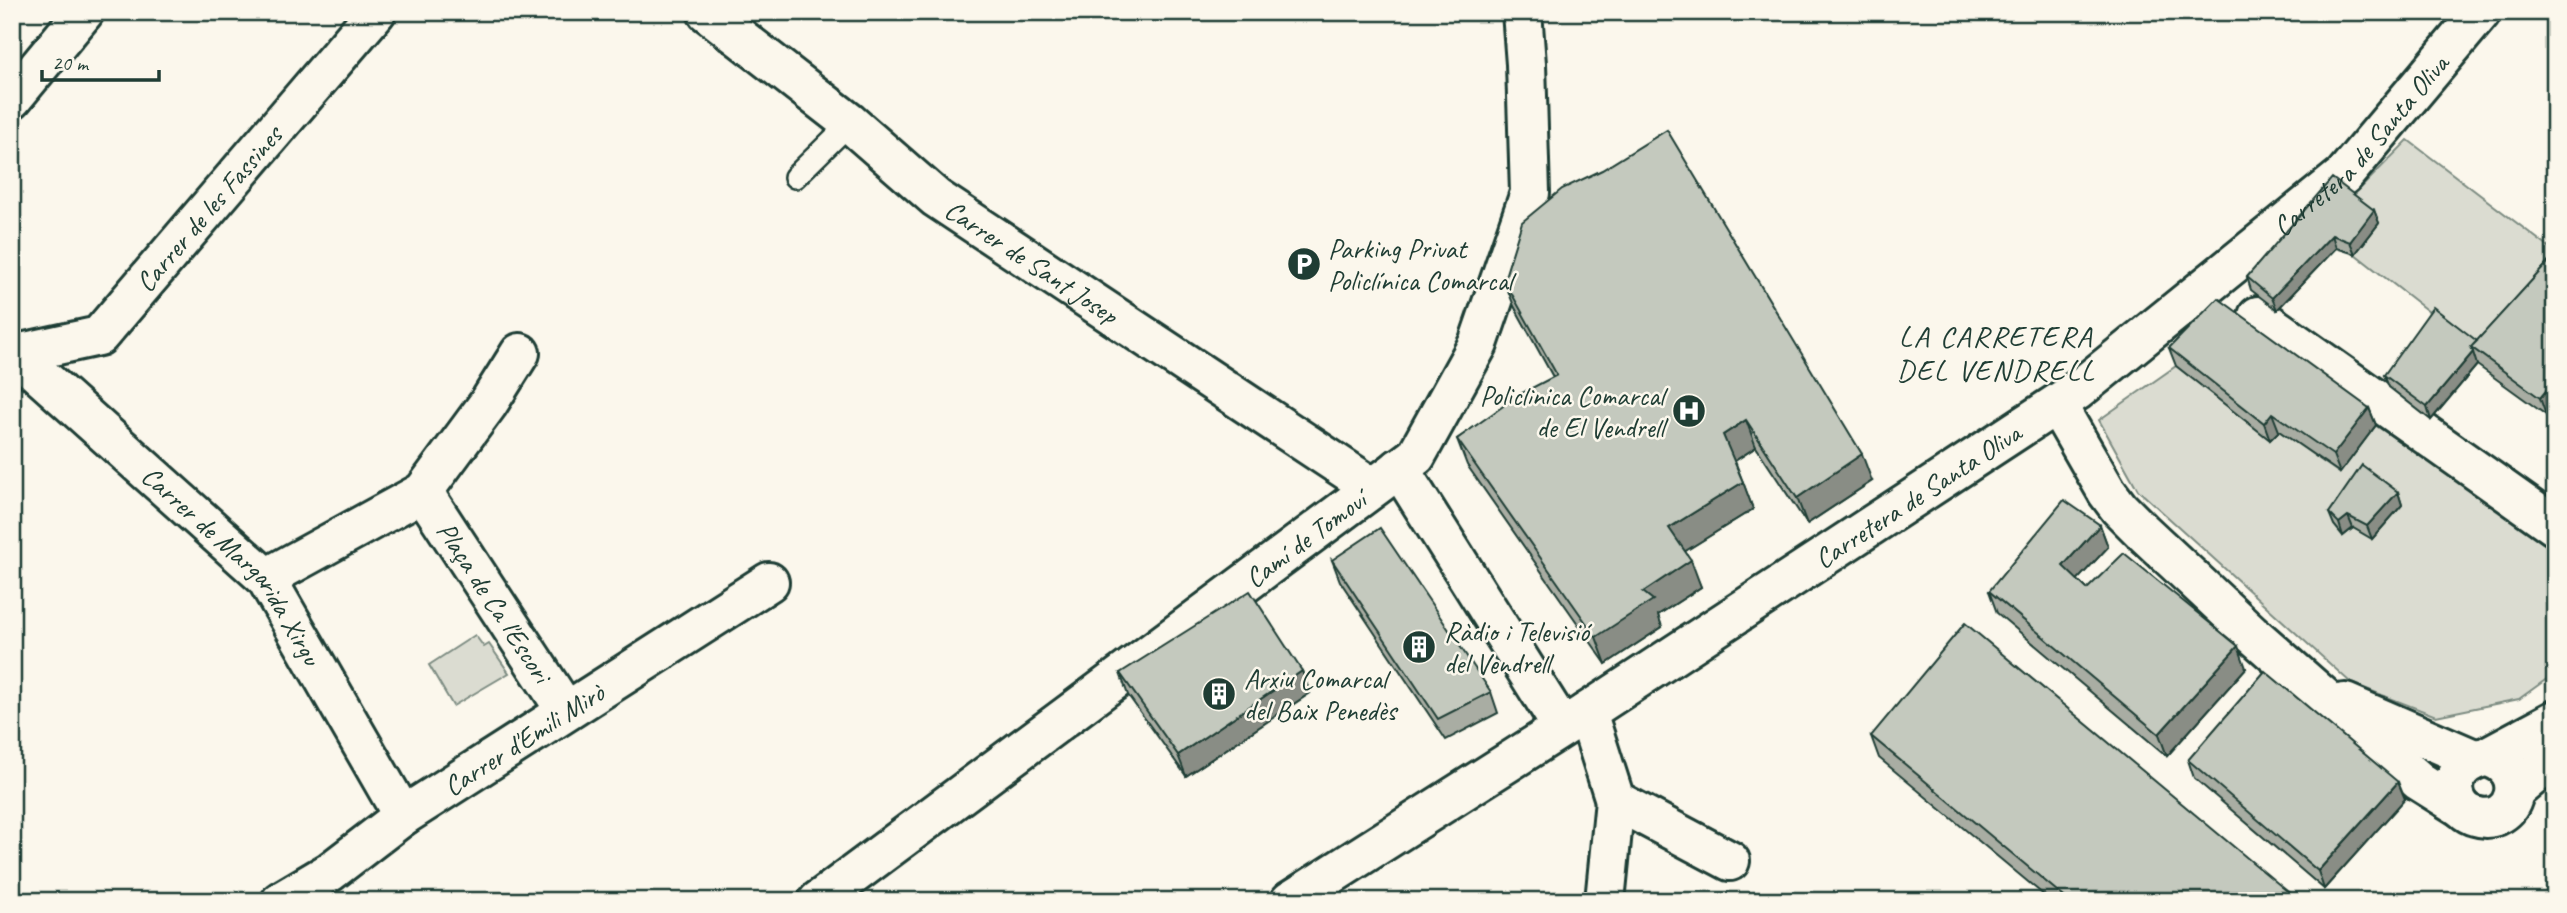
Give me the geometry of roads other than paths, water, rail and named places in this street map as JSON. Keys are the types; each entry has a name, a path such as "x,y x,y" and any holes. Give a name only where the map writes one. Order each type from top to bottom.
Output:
{"street":[{"path":"12,99 84,12"},
{"name":"Carrer de les Fassines","path":"14,353 99,336 376,12"},
{"name":"Carrer de Sant Josep","path":"707,12 850,123 936,198 1385,477 1575,719 1615,800"},
{"name":"Camí de Tomoví","path":"818,901 1416,456 1478,344 1530,193 1522,12"},
{"name":"Carretera de Santa Oliva","path":"1290,901 2057,405 2344,175 2480,12"},
{"path":"2258,316 2555,526"},
{"name":"Carrer de Margarida Xirgu","path":"14,353 266,578 403,816"},
{"path":"266,578 423,492 488,404 520,353"},
{"path":"2057,405 2119,508 2311,687 2419,781 2462,808 2477,817 2494,817 2507,809 2515,791 2515,782 2511,772 2496,759 2480,758 2311,687"},
{"name":"Plaça de Ca l'Escori","path":"423,492 566,711"},
{"name":"Carrer d'Emili Mirò","path":"281,901 330,872 403,816 769,582"},
{"path":"2462,808 2457,800 2455,780 2459,771 2555,720"},
{"path":"2515,791 2535,774 2555,751"},
{"path":"1605,901 1615,800 1730,861"}],"lane":[{"path":"794,177 850,123"}],"place":[{"name":"Parking Privat Policlínica Comarcal","path":"1304,264"},
{"name":"Policlinica Comarcal de El Vendrell","path":"1689,411"},
{"name":"Ràdio i Televisió del Vendrell","path":"1419,647"},
{"name":"Arxiu Comarcal del Baix Penedès","path":"1219,694"}],"district":[{"name":"LA CARRETERA DEL VENDRELL","path":"1996,353"}]}
